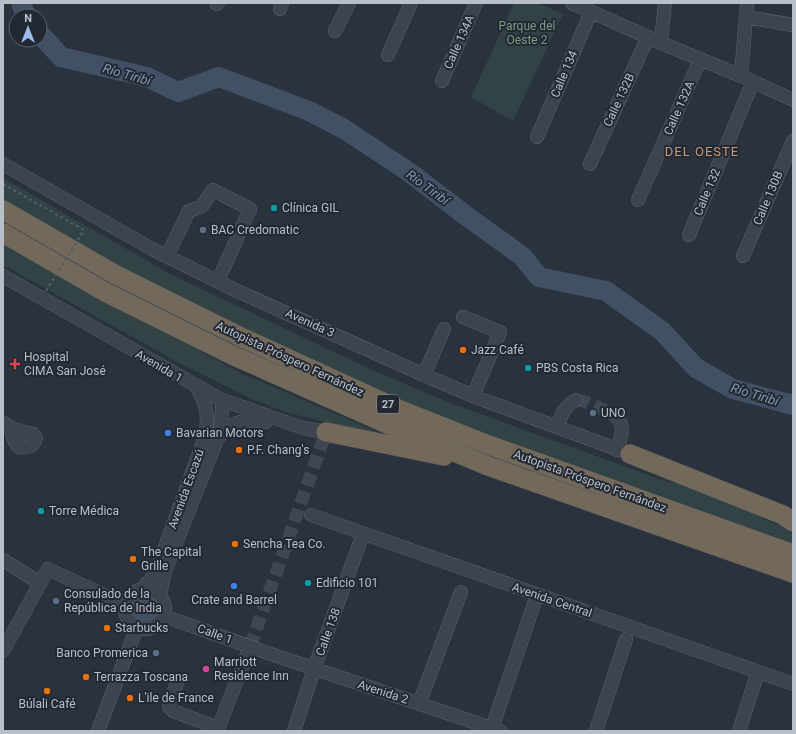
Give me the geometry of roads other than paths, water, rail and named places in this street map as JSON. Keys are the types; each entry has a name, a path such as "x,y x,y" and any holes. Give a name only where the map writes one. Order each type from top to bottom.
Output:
{"highway":[{"name":"Autopista Próspero Fernández","path":"3,210 116,275 243,338 398,409 486,444 793,554"},
{"name":"Autopista Próspero Fernández","path":"3,233 108,293 232,355 392,426 488,466 793,573"},
{"path":"326,432 488,466"},
{"path":"624,452 783,516 793,522"}],"street":[{"path":"335,32 349,3"},
{"path":"388,55 411,3"},
{"name":"Calle 134A","path":"442,80 476,3"},
{"path":"661,43 665,3"},
{"path":"741,76 747,3"},
{"path":"581,6 661,43 741,76 793,100"},
{"name":"Calle 134","path":"538,137 581,6"},
{"path":"746,17 793,25"},
{"name":"Calle 132B","path":"590,164 648,37"},
{"name":"Calle 132A","path":"638,200 700,60"},
{"name":"Calle 132","path":"689,235 753,82"},
{"name":"Calle 130B","path":"743,256 793,141"},
{"name":"Avenida 3","path":"3,164 167,256 218,281 424,375 474,396 624,452"},
{"path":"167,256 189,211 202,206 213,190 250,209 218,281"},
{"name":"Avenida 1","path":"3,276 222,400 303,428 326,432"},
{"path":"463,317 500,332 474,396"},
{"path":"424,375 444,329"},
{"name":"Avenida Escazú","path":"143,588 152,578 157,569 205,437 208,423 207,410 203,398 196,386"},
{"name":"Avenida Escazú","path":"160,595 165,571 216,442 222,421 222,400"},
{"path":"557,427 564,410 569,404 576,400"},
{"path":"614,415 620,421 624,452"},
{"name":"Avenida Escazú","path":"216,442 230,425 240,421 254,419 303,428"},
{"name":"Avenida Central","path":"311,516 793,684"},
{"name":"Calle 138","path":"294,731 314,669 363,534"},
{"path":"3,560 40,584"},
{"path":"3,651 48,569 125,605"},
{"path":"143,588 155,591 160,595 165,605 162,621 153,627 142,629 131,623 127,618 125,605 132,594 143,588"},
{"path":"419,704 461,592"},
{"path":"489,729 534,604"},
{"name":"Calle 1","path":"164,616 265,652"},
{"path":"98,731 137,627"},
{"path":"596,731 626,639"},
{"path":"176,682 170,706 173,711 218,730 250,646"},
{"name":"Avenida 2","path":"265,652 489,729"},
{"path":"739,731 758,672"}],"water":[{"path":"145,594 155,598 159,608 155,618 145,622 135,618 131,608 135,598"}],"waterway":[{"name":"Río Tiribí","path":"21,3 23,8"},
{"name":"Río Tiribí","path":"48,43 61,57 147,77 178,92 219,77 309,111 344,129 409,172 522,256 539,277 606,291 662,331 696,368 733,389 793,405"}],"tunnel":[{"path":"576,400 586,402 614,415"},
{"path":"250,647 326,432"}],"place":[{"name":"Clínica GIL","path":"274,208"},
{"name":"BAC Credomatic","path":"203,230"},
{"name":"Jazz Café","path":"463,350"},
{"name":"Hospital CIMA San José","path":"15,364"},
{"name":"PBS Costa Rica","path":"528,368"},
{"name":"UNO","path":"593,413"},
{"name":"Bavarian Motors","path":"168,433"},
{"name":"P.F. Chang's","path":"239,450"},
{"name":"Torre Médica","path":"41,511"},
{"name":"Sencha Tea Co.","path":"235,544"},
{"name":"The Capital Grille","path":"133,559"},
{"name":"Edificio 101","path":"308,583"},
{"name":"Crate and Barrel","path":"234,586"},
{"name":"Consulado de la República de India","path":"56,601"},
{"name":"Starbucks","path":"107,628"},
{"name":"Banco Promerica","path":"156,653"},
{"name":"Marriott Residence Inn","path":"206,669"},
{"name":"Terrazza Toscana","path":"86,677"},
{"name":"Búlali Café","path":"47,691"},
{"name":"L'ile de France","path":"130,698"}],"district":[{"name":"DEL OESTE","path":"702,151"}],"park label":[{"name":"Parque del Oeste 2","path":"527,33"}]}
